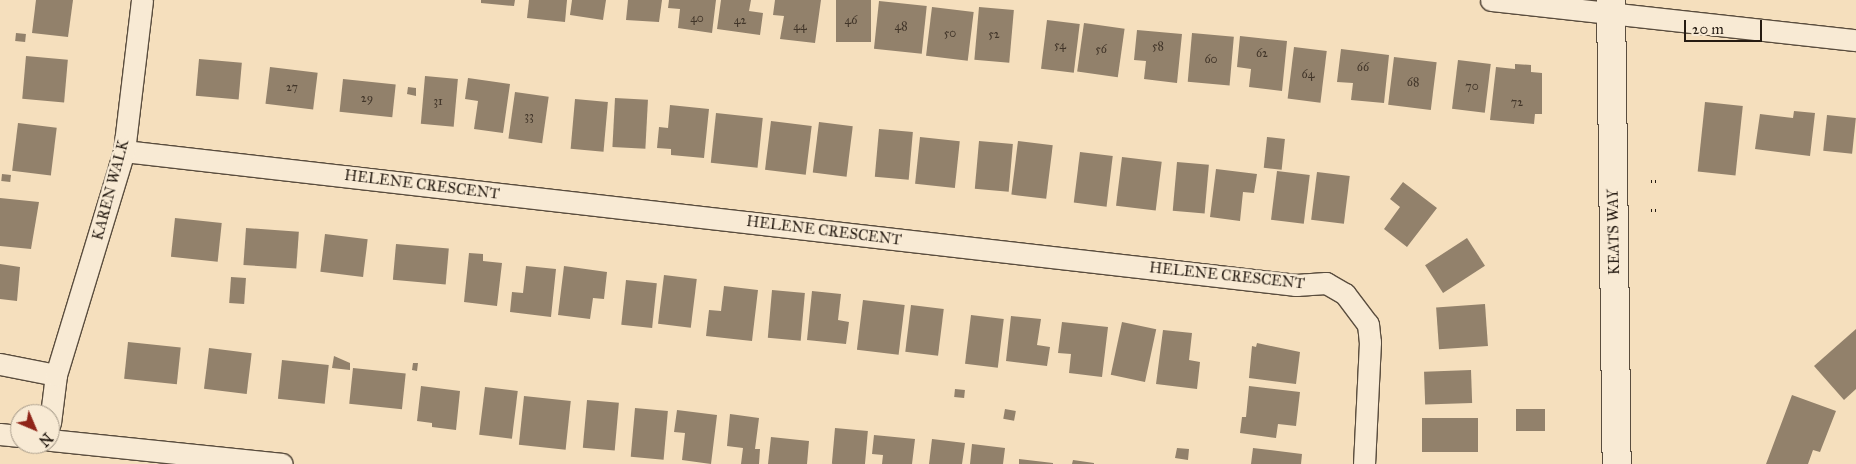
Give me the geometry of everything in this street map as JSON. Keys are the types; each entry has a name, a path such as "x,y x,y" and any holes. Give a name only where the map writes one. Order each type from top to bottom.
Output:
{"street":[{"name":"KAREN WALK","path":"52,404 56,375 124,151 142,0"},
{"path":"1491,0 1611,7 1856,40"},
{"name":"KEATS WAY","path":"1611,7 1616,464"},
{"name":"HELENE CRESCENT","path":"124,151 1296,285 1326,283 1345,294 1368,324 1370,342 1364,464"},
{"path":"0,364 56,375"},
{"path":"60,441 282,464"}],"path":[{"path":"1651,181 1657,181"},
{"path":"1652,210 1657,210"}],"building":[{"path":"36,0 73,0 68,37 32,33"},
{"path":"481,0 515,0 514,6 481,3"},
{"path":"529,0 567,0 565,22 527,18"},
{"path":"572,0 606,0 603,20 570,15"},
{"path":"628,0 662,0 659,22 626,20"},
{"path":"669,0 716,0 712,33 678,28 680,9 668,8"},
{"path":"721,0 751,0 749,11 763,13 760,35 717,29"},
{"path":"775,0 821,0 815,43 780,39 784,16 773,15"},
{"path":"836,0 871,0 871,42 836,42"},
{"path":"879,1 927,6 922,54 874,49"},
{"path":"932,7 974,12 968,61 926,56"},
{"path":"979,7 1014,10 1009,63 974,60"},
{"path":"1047,20 1080,24 1074,73 1041,69"},
{"path":"1084,23 1125,29 1118,77 1077,72"},
{"path":"1137,30 1182,34 1177,83 1144,79 1146,61 1134,60"},
{"path":"16,33 26,34 25,42 15,41"},
{"path":"1192,33 1234,37 1230,85 1188,82"},
{"path":"1240,36 1287,41 1282,91 1249,87 1251,69 1237,67"},
{"path":"1294,47 1327,51 1320,103 1288,99"},
{"path":"1341,49 1389,55 1384,103 1351,100 1353,83 1337,82"},
{"path":"26,56 68,60 64,102 22,99"},
{"path":"1394,57 1437,62 1431,110 1388,105"},
{"path":"199,59 242,63 239,100 196,96"},
{"path":"1458,60 1491,64 1485,113 1452,109"},
{"path":"1515,64 1531,65 1531,72 1542,73 1542,114 1535,114 1534,124 1490,120 1496,67 1515,69"},
{"path":"270,67 318,73 313,110 265,104"},
{"path":"425,76 458,79 454,127 421,124"},
{"path":"468,78 510,84 503,133 474,129 478,101 465,99"},
{"path":"343,79 396,85 392,117 340,112"},
{"path":"408,87 416,88 416,96 407,94"},
{"path":"515,92 549,97 542,143 508,139"},
{"path":"615,98 648,100 645,149 612,147"},
{"path":"575,99 608,102 604,152 571,149"},
{"path":"1705,102 1743,106 1735,176 1698,172"},
{"path":"670,105 709,109 704,158 671,155 671,149 657,148 659,127 668,128"},
{"path":"1794,111 1815,113 1810,156 1755,149 1760,114 1793,118"},
{"path":"716,113 763,118 758,168 711,163"},
{"path":"1827,115 1856,118 1852,154 1823,151"},
{"path":"771,121 812,126 806,175 765,170"},
{"path":"819,122 853,126 847,177 813,173"},
{"path":"18,123 57,128 51,175 12,171"},
{"path":"879,129 913,132 909,180 875,177"},
{"path":"920,137 960,141 955,188 915,184"},
{"path":"1267,137 1285,139 1282,170 1264,168"},
{"path":"979,141 1013,144 1009,192 975,189"},
{"path":"1018,141 1053,145 1046,199 1011,195"},
{"path":"1080,152 1113,156 1107,207 1074,203"},
{"path":"1122,157 1162,162 1156,211 1116,206"},
{"path":"1177,162 1209,165 1205,214 1173,211"},
{"path":"1216,169 1257,174 1254,193 1243,192 1240,221 1210,217"},
{"path":"1277,171 1310,175 1304,224 1271,220"},
{"path":"1317,172 1350,176 1344,224 1311,220"},
{"path":"2,174 11,175 10,182 1,181"},
{"path":"1403,182 1437,208 1407,247 1384,229 1400,207 1390,199"},
{"path":"0,198 39,202 31,249 0,246"},
{"path":"175,218 222,223 218,262 171,257"},
{"path":"246,228 299,232 296,269 243,265"},
{"path":"325,234 368,239 363,277 320,272"},
{"path":"1467,238 1485,266 1443,293 1425,265"},
{"path":"396,244 449,249 446,284 393,280"},
{"path":"469,253 483,254 483,261 502,263 497,306 464,302"},
{"path":"0,264 20,267 17,301 0,299"},
{"path":"526,266 556,269 551,317 510,312 512,292 523,293"},
{"path":"564,266 607,272 604,299 593,298 590,319 558,315"},
{"path":"664,275 697,279 691,328 658,324"},
{"path":"231,277 246,278 244,304 229,303"},
{"path":"626,280 657,283 652,328 621,325"},
{"path":"724,286 758,290 752,341 706,336 709,310 721,311"},
{"path":"772,290 805,293 801,341 768,338"},
{"path":"812,291 841,294 838,320 849,322 846,344 807,340"},
{"path":"863,300 905,305 899,355 857,350"},
{"path":"1485,304 1488,346 1439,349 1436,307"},
{"path":"911,305 944,309 938,356 905,352"},
{"path":"971,315 1004,319 998,368 965,364"},
{"path":"1011,316 1041,319 1037,345 1050,347 1047,366 1006,361"},
{"path":"1062,322 1108,327 1102,377 1069,373 1071,354 1058,353"},
{"path":"1122,322 1156,329 1145,382 1111,375"},
{"path":"1856,329 1856,389 1844,400 1814,366"},
{"path":"1163,330 1192,333 1189,360 1200,362 1197,389 1156,384"},
{"path":"128,342 181,348 177,384 124,379"},
{"path":"1257,343 1300,352 1296,384 1249,378 1252,346 1256,347"},
{"path":"209,348 252,353 247,394 204,389"},
{"path":"334,356 350,363 350,370 332,368"},
{"path":"282,360 329,365 325,404 278,399"},
{"path":"413,363 418,363 417,371 412,370"},
{"path":"353,368 406,374 402,409 349,404"},
{"path":"1471,370 1472,403 1425,405 1424,372"},
{"path":"421,386 460,391 456,430 432,427 432,423 417,421"},
{"path":"1249,386 1300,392 1296,426 1278,424 1276,438 1240,433 1242,417 1246,417"},
{"path":"485,387 518,391 512,439 479,435"},
{"path":"955,389 965,390 964,398 954,397"},
{"path":"1792,395 1836,411 1820,452 1813,450 1808,464 1766,464"},
{"path":"524,396 571,401 566,450 519,445"},
{"path":"587,400 619,403 615,451 583,448"},
{"path":"635,408 668,411 664,460 631,457"},
{"path":"1005,409 1016,411 1014,421 1003,419"},
{"path":"1516,409 1545,409 1545,431 1516,431"},
{"path":"677,410 717,415 711,464 682,460 685,433 674,432"},
{"path":"730,414 759,418 755,449 760,449 759,464 741,464 743,448 727,446"},
{"path":"1422,418 1478,418 1478,452 1422,452"},
{"path":"835,428 868,431 865,464 832,464"},
{"path":"874,435 915,439 912,464 882,464 883,455 872,454"},
{"path":"771,437 809,441 807,464 768,464"},
{"path":"932,439 965,443 962,464 929,464"},
{"path":"972,444 1005,448 1003,464 970,464"},
{"path":"1177,448 1189,449 1188,460 1175,458"},
{"path":"1253,448 1302,454 1301,464 1251,464"},
{"path":"1019,459 1053,463 1053,464 1019,464"},
{"path":"1073,460 1094,463 1094,464 1072,464"}]}
